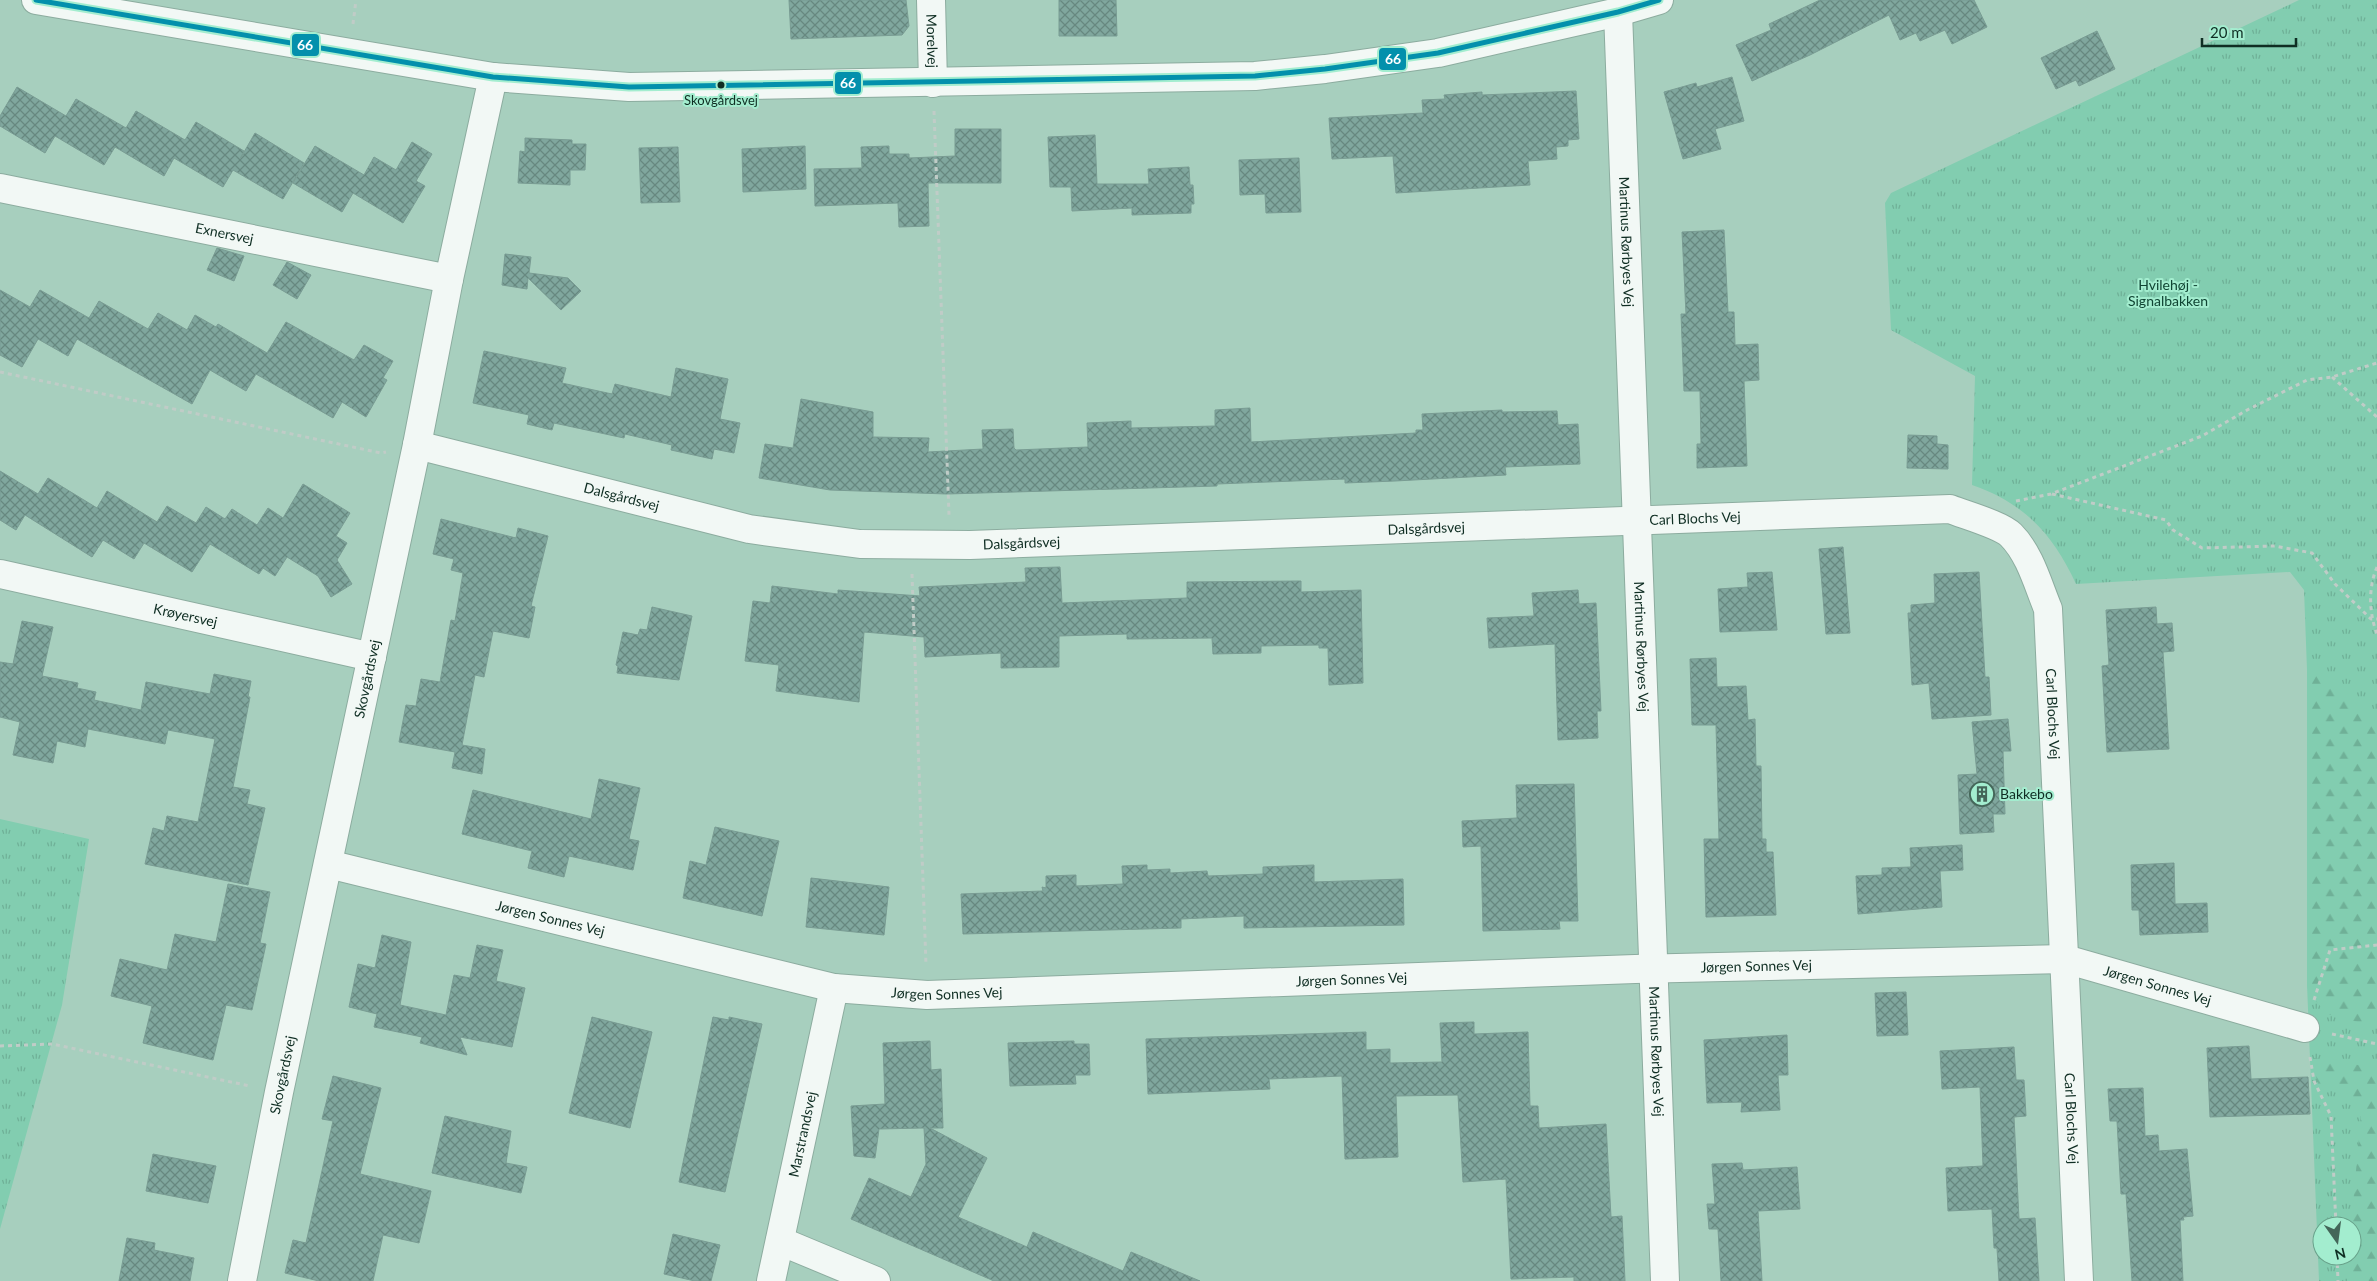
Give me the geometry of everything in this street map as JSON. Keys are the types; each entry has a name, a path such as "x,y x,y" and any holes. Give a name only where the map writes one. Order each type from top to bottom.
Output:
{"street":[{"path":"36,0 493,77 628,87 1255,76 1325,69 1438,53 1618,12 1658,0"},
{"name":"Morelvej","path":"931,0 933,83"},
{"name":"Martinus Rørbyes Vej","path":"1618,12 1665,1281"},
{"name":"Skovgårdsvej","path":"242,1281 279,1092 417,445 449,280 493,77"},
{"name":"Exnersvej","path":"0,188 449,280"},
{"name":"Dalsgårdsvej","path":"417,445 749,529 860,544 950,545 1637,520"},
{"name":"Carl Blochs Vej","path":"1637,520 1950,509 2011,535 2029,561 2048,609 2079,1281"},
{"name":"Krøyersvej","path":"0,574 372,658"},
{"name":"Jørgen Sonnes Vej","path":"328,864 834,988 927,995 1653,969 2065,958 2305,1028"},
{"name":"Marstrandsvej","path":"771,1281 834,988"},
{"path":"780,1241 876,1281"}],"path":[{"path":"933,83 950,545"},
{"path":"2015,501 2052,494 2202,436 2249,408 2306,380 2332,377 2377,363"},
{"path":"0,372 381,453 417,445"},
{"path":"2332,377 2377,417"},
{"path":"2052,494 2166,520 2173,530 2202,548 2275,546 2312,553 2335,584 2372,619 2377,619"},
{"path":"911,545 927,995"},
{"path":"2377,567 2371,580 2372,619 2377,634"},
{"path":"2377,945 2330,950 2305,1028 2377,1044"},
{"path":"0,1046 52,1044 279,1092"},
{"path":"2314,1082 2331,1116 2336,1216"},
{"path":"2337,1266 2338,1281"}],"green space":[{"name":"Hvilehøj - Signalbakken","path":"2299,0 2377,0 2377,1281 2319,1281 2318,1266 2362,1266 2362,1216 2316,1216 2307,985 2307,670 2304,590 2290,572 2076,584 2057,550 2035,522 2007,501 1972,485 1975,376 1891,330 1885,203 1891,193"},
{"path":"2307,670 2327,676 2336,682 2377,723 2377,1027 2327,1014 2309,993 2307,985"},
{"path":"0,819 89,839 62,1005 0,1229"},
{"path":"2314,1058 2377,1068 2377,1281 2347,1281 2348,1266 2362,1266 2362,1216 2352,1216 2362,1104 2317,1082"}],"building":[{"path":"789,0 906,0 909,26 902,35 791,39"},
{"path":"1059,0 1116,0 1117,36 1059,36"},
{"path":"1820,0 1974,0 1987,27 1952,44 1945,30 1920,41 1916,33 1900,40 1889,15 1810,55 1752,81 1736,45 1771,30 1769,24"},
{"path":"2097,31 2115,69 2079,86 2076,80 2056,89 2041,58"},
{"path":"1732,77 1744,121 1715,129 1721,149 1683,159 1664,92 1696,83 1697,87"},
{"path":"17,87 66,116 76,99 126,128 136,111 185,140 196,122 244,151 240,159 255,133 304,163 283,199 233,170 223,187 174,158 164,176 115,147 104,165 55,136 45,153 0,126 0,116"},
{"path":"1576,91 1579,139 1568,140 1568,146 1556,147 1557,159 1528,161 1530,185 1396,193 1393,156 1332,159 1329,118 1423,113 1422,100 1445,99 1444,95 1482,92 1482,95"},
{"path":"955,129 1001,129 1001,183 928,183 929,226 899,227 898,203 815,206 814,169 862,168 861,147 889,146 889,154 909,154 909,158 955,156"},
{"path":"1095,135 1097,184 1149,184 1148,169 1189,167 1190,185 1193,185 1194,204 1191,204 1191,213 1132,215 1132,208 1072,211 1071,187 1050,187 1048,137"},
{"path":"525,138 572,140 572,144 586,144 585,170 570,170 570,185 518,183 520,151 525,152"},
{"path":"412,142 432,154 416,181 425,186 403,223 353,193 342,212 293,183 315,146 364,175 374,157 396,170"},
{"path":"805,146 806,189 743,192 742,149"},
{"path":"678,147 680,202 641,203 639,148"},
{"path":"1299,158 1301,212 1266,213 1265,194 1240,195 1239,160"},
{"path":"1724,230 1728,312 1734,312 1735,345 1758,344 1759,380 1744,381 1747,466 1697,468 1697,444 1701,444 1700,391 1684,391 1681,314 1686,314 1682,232"},
{"path":"217,248 244,256 234,281 207,270"},
{"path":"505,254 531,257 529,273 568,278 581,291 561,310 528,278 527,289 502,285"},
{"path":"287,262 311,275 297,299 273,285"},
{"path":"0,290 30,307 40,290 89,318 99,301 148,329 158,313 187,330 195,315 216,327 218,324 267,353 286,322 354,360 364,345 393,361 383,378 387,380 366,417 342,402 333,418 256,374 246,391 210,370 192,404 77,339 68,356 38,339 22,367 0,355"},
{"path":"484,351 566,368 562,383 612,394 615,384 671,397 676,368 728,379 720,419 740,423 734,453 714,449 712,459 671,450 672,445 625,434 624,438 554,423 552,430 527,424 529,415 473,403"},
{"path":"801,399 873,412 873,437 929,438 928,452 983,449 982,430 1013,429 1014,448 1016,450 1088,447 1087,423 1131,421 1131,428 1215,426 1215,410 1250,408 1251,442 1416,433 1416,430 1423,430 1422,414 1502,410 1502,412 1557,411 1558,425 1578,424 1580,464 1505,467 1506,475 1395,481 1345,483 1345,479 1217,484 1217,486 947,494 830,490 759,478 765,444 793,448"},
{"path":"1908,435 1937,436 1937,444 1948,445 1948,469 1907,468"},
{"path":"0,471 38,494 48,478 97,508 107,491 157,522 167,506 196,523 206,507 225,519 232,509 257,525 268,508 283,518 303,484 350,513 336,536 347,543 337,560 352,584 331,597 318,576 287,557 275,576 263,568 259,574 210,544 192,572 144,543 134,559 103,540 92,557 25,515 16,530 0,520"},
{"path":"441,519 516,538 518,528 548,536 531,606 535,607 529,638 493,631 484,677 475,675 462,745 485,749 482,774 452,768 455,752 399,742 406,705 416,706 421,679 440,682 451,620 455,621 463,573 451,570 454,559 433,554"},
{"path":"1843,547 1850,633 1826,634 1819,549"},
{"path":"1060,567 1062,603 1187,598 1187,582 1301,581 1301,592 1361,590 1363,683 1329,685 1328,648 1319,648 1319,645 1261,646 1261,653 1213,654 1212,638 1127,639 1127,634 1059,636 1059,667 1001,668 1001,653 925,657 924,637 864,632 859,702 776,691 779,665 745,661 753,601 770,603 772,586 838,594 838,590 920,596 919,587 1026,582 1025,568"},
{"path":"1772,572 1777,630 1720,632 1718,589 1748,587 1747,573"},
{"path":"1979,572 1985,677 1989,677 1991,715 1932,719 1929,683 1912,685 1908,613 1911,613 1911,605 1935,603 1934,574"},
{"path":"1578,590 1579,604 1596,603 1601,711 1597,711 1598,738 1558,740 1555,644 1489,648 1487,618 1534,616 1532,593"},
{"path":"652,607 692,616 679,680 617,673 618,666 616,665 623,632 638,635 640,629 647,630"},
{"path":"2156,607 2157,624 2172,623 2174,651 2163,652 2169,749 2107,752 2102,666 2109,665 2106,610"},
{"path":"22,621 53,627 42,676 78,683 77,688 96,692 94,700 141,710 146,682 210,694 214,674 251,681 248,697 250,697 233,787 250,790 247,804 265,808 248,885 145,864 153,828 164,831 167,816 198,822 215,739 168,730 165,744 88,729 85,747 57,741 53,763 13,755 20,722 0,717 0,662 13,664"},
{"path":"1716,658 1717,687 1746,686 1748,720 1755,719 1756,766 1761,766 1762,839 1766,839 1766,852 1773,852 1776,915 1706,917 1704,839 1719,839 1716,725 1692,725 1690,659"},
{"path":"2008,719 2011,751 2003,751 2005,814 1993,814 1994,832 1960,834 1958,775 1977,774 1972,722"},
{"path":"599,779 640,788 629,839 639,841 633,870 569,856 564,877 528,868 532,851 462,834 473,790 591,819"},
{"path":"1574,784 1578,921 1559,921 1560,929 1483,931 1481,846 1463,847 1462,821 1517,818 1516,785"},
{"path":"715,827 779,841 762,916 683,898 690,861 706,865"},
{"path":"1962,845 1963,870 1940,871 1942,907 1858,914 1856,876 1882,875 1882,868 1911,867 1910,848"},
{"path":"2174,863 2175,904 2207,903 2208,932 2140,935 2139,910 2132,910 2131,865"},
{"path":"1147,865 1147,870 1170,869 1170,873 1207,871 1208,876 1263,874 1263,867 1314,865 1314,882 1403,879 1404,925 1244,928 1244,916 1181,919 1181,928 963,934 961,894 1043,891 1042,887 1046,888 1046,876 1076,875 1076,886 1123,884 1122,866"},
{"path":"811,878 889,887 884,935 806,927"},
{"path":"228,884 270,892 260,943 266,944 252,1010 226,1005 213,1060 143,1043 152,1006 111,996 120,959 167,970 175,934 216,942"},
{"path":"382,935 411,942 400,1005 446,1015 454,975 470,978 477,945 503,950 496,981 525,988 512,1047 460,1037 467,1055 420,1043 422,1037 374,1027 377,1014 349,1007 358,964 375,968"},
{"path":"1906,992 1908,1035 1877,1036 1875,993"},
{"path":"592,1017 652,1032 630,1128 569,1113"},
{"path":"713,1017 729,1020 729,1017 762,1024 725,1192 679,1182"},
{"path":"1474,1022 1474,1034 1528,1032 1530,1106 1538,1106 1539,1128 1606,1124 1611,1217 1622,1216 1625,1281 1574,1281 1574,1277 1511,1279 1506,1179 1463,1182 1458,1095 1396,1096 1398,1157 1345,1159 1342,1076 1269,1079 1270,1089 1148,1094 1146,1039 1366,1032 1366,1050 1390,1049 1390,1063 1442,1062 1440,1023"},
{"path":"1787,1035 1788,1075 1778,1075 1780,1110 1741,1112 1742,1102 1707,1103 1704,1040"},
{"path":"930,1041 931,1070 941,1069 943,1128 930,1128 987,1158 958,1217 1027,1247 1033,1232 1123,1271 1131,1252 1200,1281 994,1281 851,1219 869,1178 911,1197 926,1164 924,1128 879,1129 875,1158 854,1156 851,1106 885,1104 883,1043"},
{"path":"1074,1041 1074,1044 1089,1044 1090,1075 1075,1075 1076,1084 1010,1086 1008,1043"},
{"path":"2249,1046 2251,1079 2308,1077 2310,1114 2210,1117 2207,1048"},
{"path":"2014,1047 2016,1080 2024,1080 2026,1116 2014,1117 2019,1219 2035,1218 2039,1281 1999,1281 1997,1248 1994,1248 1992,1209 1948,1211 1946,1168 1983,1166 1980,1087 1942,1089 1940,1051"},
{"path":"333,1076 381,1088 360,1174 431,1191 419,1243 383,1235 373,1281 319,1281 285,1273 293,1240 306,1243 333,1121 322,1119"},
{"path":"2143,1088 2145,1136 2158,1135 2159,1151 2187,1149 2193,1216 2183,1217 2184,1220 2180,1220 2183,1281 2132,1281 2126,1194 2121,1194 2117,1121 2110,1121 2108,1089"},
{"path":"445,1116 511,1131 506,1163 527,1167 521,1193 432,1173"},
{"path":"153,1154 216,1166 208,1203 146,1191"},
{"path":"1742,1163 1743,1170 1797,1167 1800,1209 1758,1211 1762,1281 1721,1281 1718,1229 1709,1229 1707,1204 1715,1204 1712,1164"},
{"path":"673,1234 720,1245 711,1281 695,1281 664,1274"},
{"path":"127,1238 155,1243 154,1250 194,1258 190,1281 119,1281"}],"transit line":[{"name":"66","path":"36,0 493,77 629,87 1255,76 1325,69 1438,53 1618,12 1659,0"}],"place":[{"name":"Skovgårdsvej","path":"721,85"},
{"name":"Bakkebo","path":"1982,794"}]}
